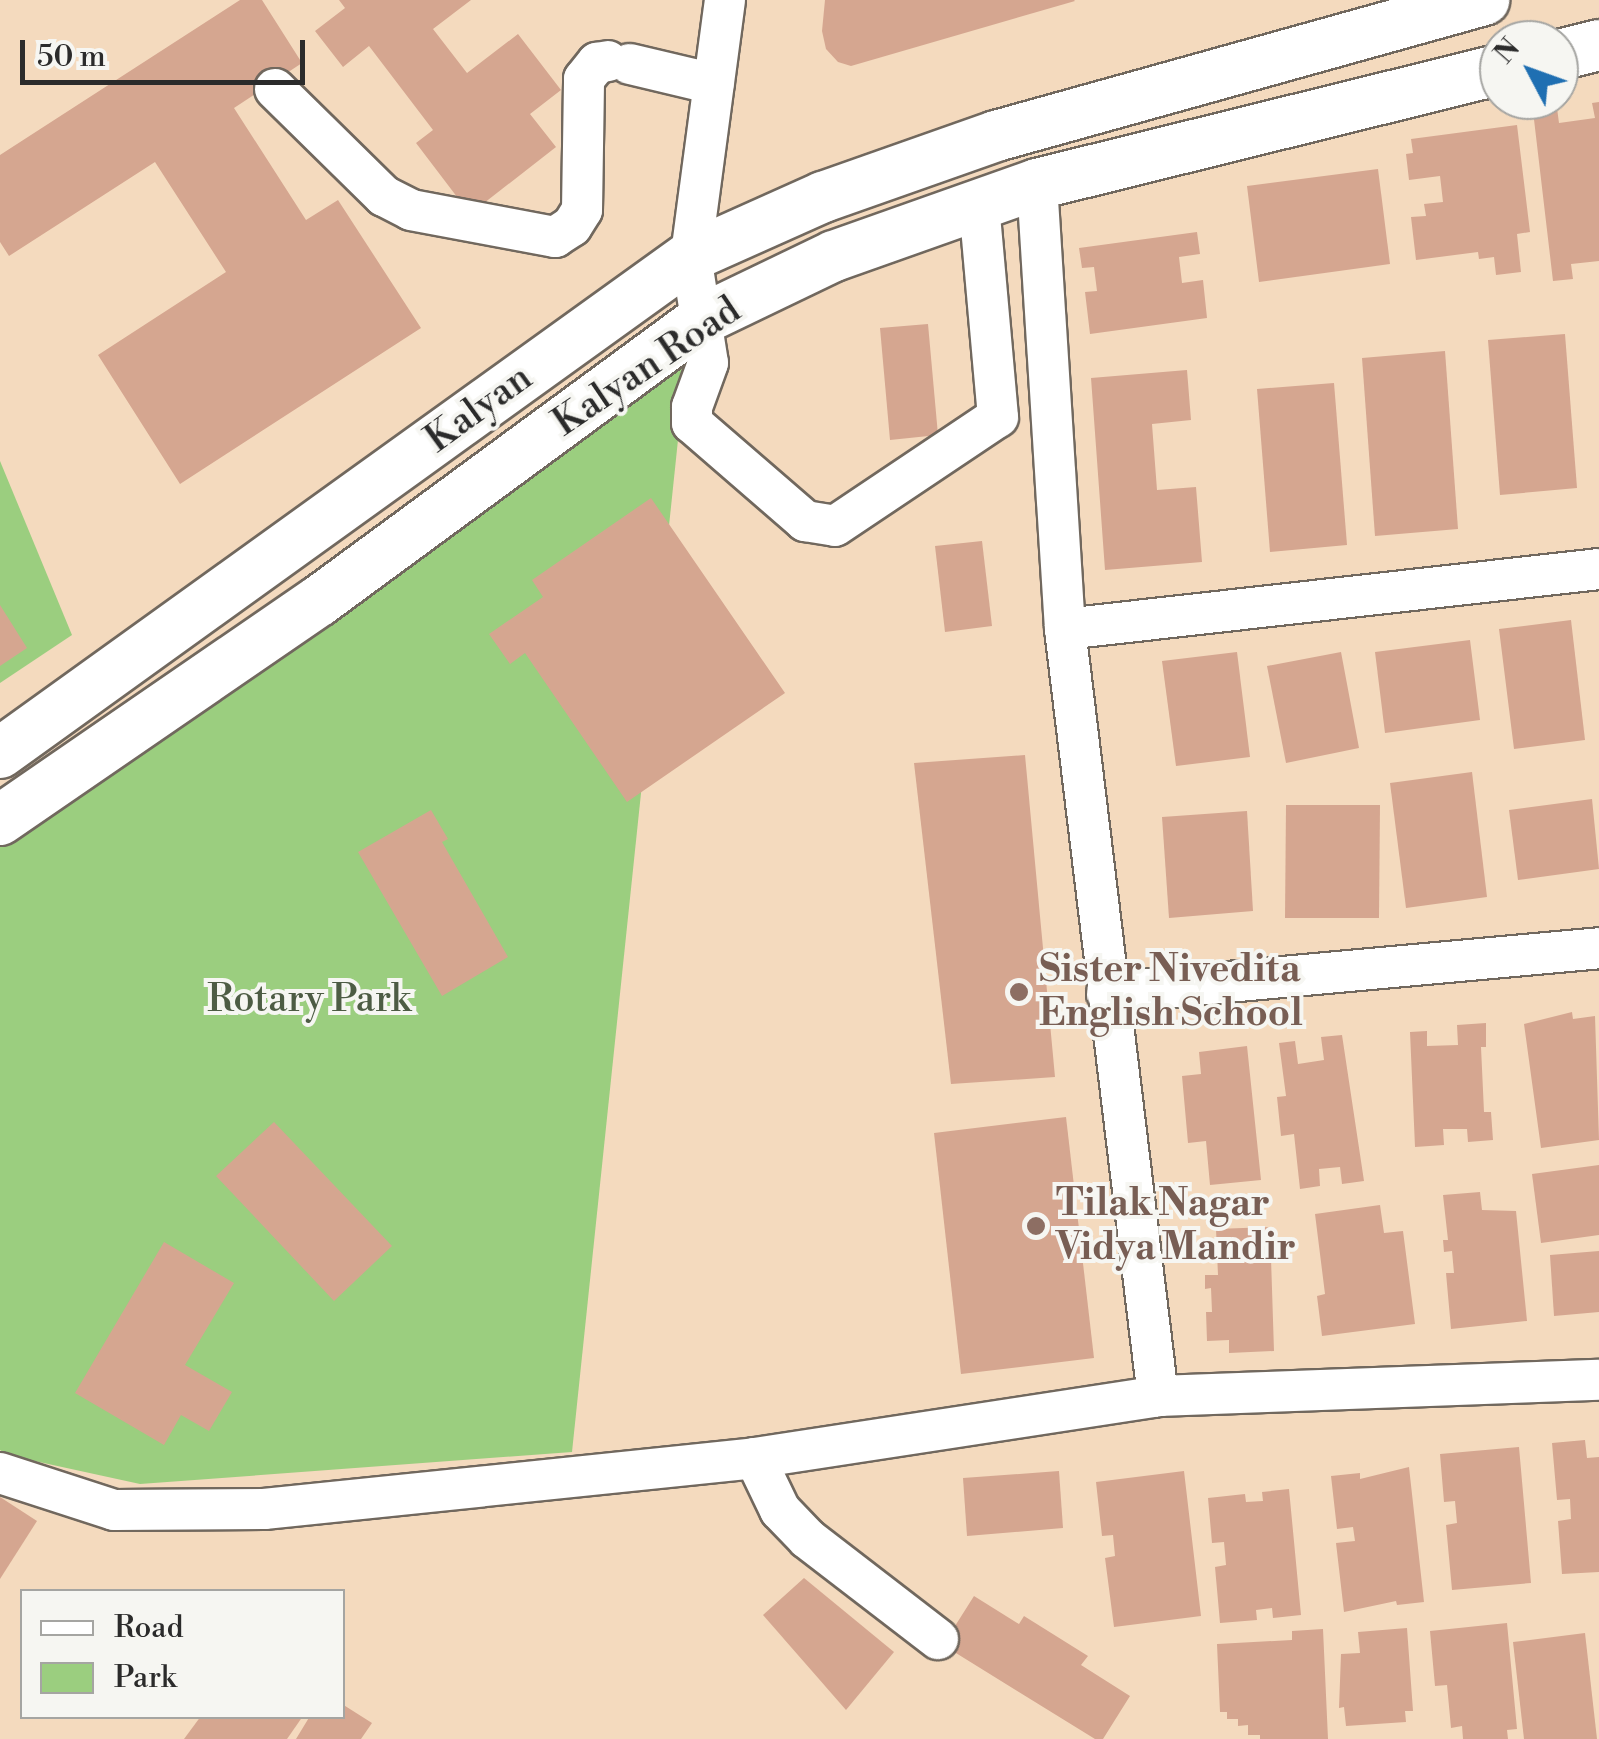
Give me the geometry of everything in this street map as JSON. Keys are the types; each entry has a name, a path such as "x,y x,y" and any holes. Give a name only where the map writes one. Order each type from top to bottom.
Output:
{"main road":[{"name":"Kalyan","path":"0,753 691,256 822,197 996,136 1484,0"},
{"name":"Kalyan Road","path":"0,820 319,600 703,319 834,256 1037,184 1479,75"}],"street":[{"path":"725,0 691,256 708,363 692,406 692,423 806,522 835,526 998,416 979,204"},
{"path":"275,89 384,196 412,210 555,237 572,226 582,210 584,78 597,63 619,63 714,84"},
{"path":"1037,184 1065,630 1158,1396"},
{"path":"1065,630 1599,569"},
{"path":"1108,993 1599,948"},
{"path":"0,1473 114,1510 264,1509 755,1458 1158,1396 1599,1380"},
{"path":"755,1458 780,1510 808,1539 938,1639"}],"green space":[{"name":"Rotary Park","path":"687,354 572,1452 140,1484 7,1455 0,1450 0,835"},
{"path":"0,461 72,635 0,683"}],"building":[{"path":"240,0 262,0 302,63 234,108 306,220 338,200 421,328 180,484 98,355 226,272 155,162 9,256 0,242 0,155"},
{"path":"339,0 471,0 433,29 467,73 518,34 561,90 530,114 556,147 470,214 416,143 433,130 369,46 343,67 315,31 345,8"},
{"path":"825,0 1075,1 851,66 838,62 826,49 822,31"},
{"path":"1599,102 1599,261 1571,264 1573,279 1553,281 1534,120 1559,123 1595,118 1592,103"},
{"path":"1517,125 1530,232 1517,234 1521,272 1496,275 1494,257 1479,259 1478,252 1416,260 1411,217 1426,216 1424,204 1443,202 1440,176 1409,180 1406,154 1413,153 1411,139"},
{"path":"1378,169 1390,264 1259,282 1247,186"},
{"path":"1197,232 1200,254 1179,257 1182,283 1203,280 1207,318 1090,334 1085,292 1097,291 1094,267 1082,268 1079,248"},
{"path":"928,324 938,435 890,440 880,328"},
{"path":"1565,334 1577,488 1500,495 1488,340"},
{"path":"1445,351 1458,529 1375,536 1362,358"},
{"path":"1187,370 1191,420 1152,424 1157,490 1196,487 1202,562 1105,570 1091,378"},
{"path":"1334,383 1347,545 1270,552 1257,389"},
{"path":"651,498 785,693 627,802 525,653 510,664 489,634 543,597 532,580"},
{"path":"982,541 992,626 945,632 935,546"},
{"path":"0,605 27,648 0,666"},
{"path":"1571,620 1585,740 1514,749 1499,629"},
{"path":"1470,640 1480,720 1385,733 1375,652"},
{"path":"1237,652 1250,757 1176,766 1162,661"},
{"path":"1341,652 1359,748 1286,763 1267,666"},
{"path":"1025,755 1055,1077 951,1084 914,763"},
{"path":"1472,772 1487,897 1406,908 1390,783"},
{"path":"1592,799 1599,869 1518,880 1509,810"},
{"path":"1286,805 1380,805 1379,918 1285,918"},
{"path":"431,810 448,839 442,842 508,957 442,996 358,852"},
{"path":"1247,811 1253,911 1169,918 1162,817"},
{"path":"1572,1012 1573,1019 1595,1016 1599,1140 1541,1148 1524,1024"},
{"path":"1486,1023 1486,1047 1481,1047 1484,1112 1491,1112 1493,1140 1468,1142 1467,1129 1443,1129 1444,1145 1415,1147 1410,1032 1427,1031 1427,1046 1458,1045 1457,1025"},
{"path":"1342,1035 1364,1181 1342,1184 1340,1167 1319,1169 1320,1186 1300,1189 1294,1134 1281,1136 1277,1097 1286,1096 1279,1043 1295,1041 1298,1064 1324,1060 1321,1037"},
{"path":"1247,1046 1261,1180 1210,1185 1206,1141 1188,1143 1182,1076 1201,1074 1199,1052"},
{"path":"1066,1117 1094,1358 961,1374 934,1133"},
{"path":"274,1122 392,1246 334,1301 216,1176"},
{"path":"1599,1165 1599,1235 1541,1243 1532,1174"},
{"path":"1480,1192 1482,1210 1516,1211 1527,1321 1451,1329 1446,1273 1454,1273 1452,1251 1444,1252 1443,1240 1448,1240 1443,1195"},
{"path":"1380,1205 1384,1233 1403,1231 1415,1324 1322,1336 1317,1296 1325,1294 1315,1214"},
{"path":"1270,1227 1274,1351 1229,1353 1229,1340 1207,1341 1206,1312 1212,1312 1211,1288 1205,1289 1205,1275 1218,1275 1216,1229"},
{"path":"164,1242 234,1283 185,1365 232,1392 209,1431 181,1415 164,1445 75,1393"},
{"path":"1599,1251 1599,1312 1554,1316 1550,1255"},
{"path":"1585,1440 1587,1458 1599,1457 1599,1572 1562,1574 1558,1521 1571,1519 1570,1499 1557,1500 1552,1443"},
{"path":"1519,1447 1531,1583 1452,1590 1446,1525 1457,1523 1455,1501 1444,1502 1440,1454"},
{"path":"1409,1467 1424,1602 1397,1605 1396,1601 1344,1612 1336,1543 1355,1541 1353,1527 1337,1529 1331,1476 1360,1473 1360,1479"},
{"path":"1059,1471 1063,1528 967,1536 963,1478"},
{"path":"1184,1471 1201,1616 1114,1627 1105,1558 1115,1556 1113,1535 1102,1536 1096,1482"},
{"path":"1289,1489 1301,1615 1273,1618 1272,1608 1256,1610 1257,1620 1220,1623 1215,1567 1226,1565 1224,1542 1212,1543 1208,1498 1245,1494 1246,1502 1263,1501 1262,1492"},
{"path":"0,1497 37,1521 0,1579"},
{"path":"804,1578 894,1652 846,1710 763,1615"},
{"path":"974,1596 1019,1624 1024,1616 1088,1656 1081,1665 1130,1696 1103,1739 1095,1739 943,1645"},
{"path":"1507,1623 1517,1729 1507,1730 1508,1739 1463,1739 1462,1726 1451,1728 1447,1685 1435,1686 1430,1631"},
{"path":"1407,1628 1413,1711 1405,1711 1406,1722 1346,1726 1344,1707 1339,1708 1341,1654 1360,1653 1358,1632"},
{"path":"1323,1629 1328,1739 1260,1739 1260,1735 1248,1735 1248,1725 1238,1726 1238,1719 1227,1719 1227,1712 1220,1712 1217,1644 1292,1640 1292,1631"},
{"path":"1585,1633 1597,1739 1524,1739 1513,1642"},
{"path":"345,1706 372,1723 361,1739 296,1739 308,1719 345,1719"},
{"path":"199,1719 301,1719 287,1739 184,1739"}],"place":[{"name":"Sister Nivedita English School","path":"1019,992"},
{"name":"Tilak Nagar Vidya Mandir","path":"1036,1226"}]}
